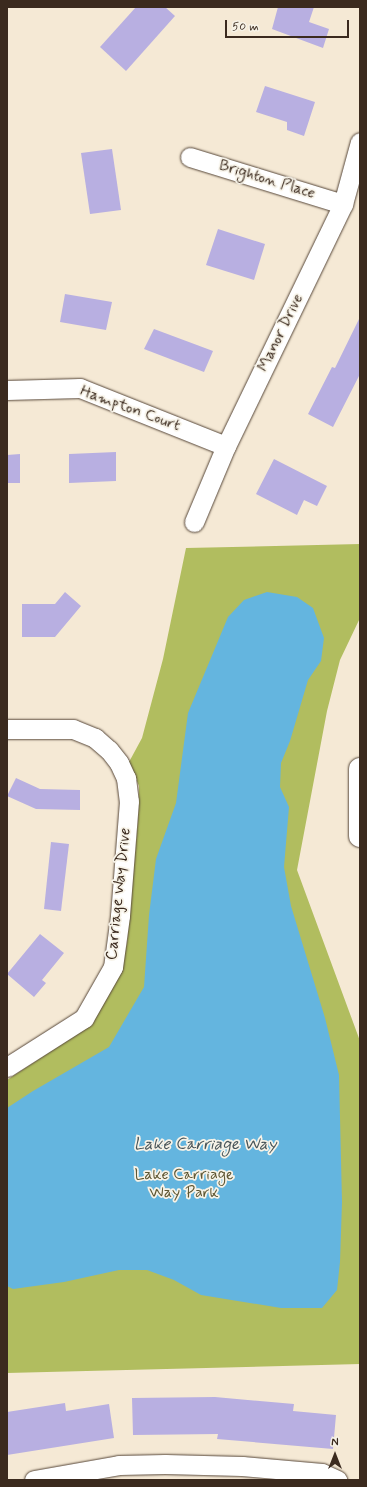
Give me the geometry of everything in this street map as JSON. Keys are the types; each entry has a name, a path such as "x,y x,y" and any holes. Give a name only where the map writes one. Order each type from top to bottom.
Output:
{"highway":[{"path":"360,769 360,836"}],"street":[{"name":"Manor Drive","path":"194,522 226,446 343,204 360,142"},
{"name":"Brighton Place","path":"190,157 343,204"},
{"name":"Hampton Court","path":"7,390 80,388 226,446"},
{"name":"Carriage Way Drive","path":"7,729 73,729 95,738 109,750 119,763 126,778 129,801 120,916 113,967 84,1018 7,1067"},
{"path":"34,1480 119,1465 165,1472 242,1466 322,1473 337,1480"}],"green space":[{"name":"Lake Carriage Way","path":"360,544 360,618 340,660 327,711 297,870 360,1041 360,1364 7,1373 7,1080 74,1036 88,1023 120,973 127,943 138,820 139,786 129,762 142,738 163,659 186,548"}],"water":[{"name":"Lake Carriage Way","path":"267,592 297,597 313,608 324,638 321,661 308,680 290,741 281,763 280,787 289,807 284,867 291,906 325,1018 339,1075 342,1202 340,1262 337,1290 322,1308 281,1308 201,1295 174,1280 147,1270 119,1270 64,1282 13,1289 7,1286 7,1108 33,1091 109,1047 144,987 149,915 156,859 176,803 188,713 228,617 244,600"}],"building":[{"path":"136,7 165,7 175,16 126,71 100,47"},
{"path":"278,7 314,7 309,22 329,29 323,48 272,29"},
{"path":"265,86 315,102 304,136 287,130 287,122 256,112"},
{"path":"112,149 121,210 90,214 81,153"},
{"path":"218,229 265,244 254,280 206,265"},
{"path":"65,294 112,302 106,330 60,322"},
{"path":"360,317 360,374 333,427 308,414 332,367 335,368"},
{"path":"154,329 213,351 204,372 144,349"},
{"path":"116,452 116,481 69,483 69,454"},
{"path":"20,454 20,483 7,483 7,455"},
{"path":"274,459 327,486 317,506 304,500 297,515 256,494"},
{"path":"65,592 81,606 55,637 22,637 22,604 55,604"},
{"path":"16,778 40,789 80,790 80,810 36,809 7,796"},
{"path":"51,842 69,844 61,911 44,909"},
{"path":"40,934 64,953 42,980 46,983 34,997 7,974"},
{"path":"215,1397 294,1404 293,1411 336,1415 333,1449 217,1439 218,1434 133,1435 132,1398"},
{"path":"65,1403 66,1411 109,1404 114,1438 7,1455 7,1412"}],"park label":[{"name":"Lake Carriage Way Park","path":"184,1184"}]}
